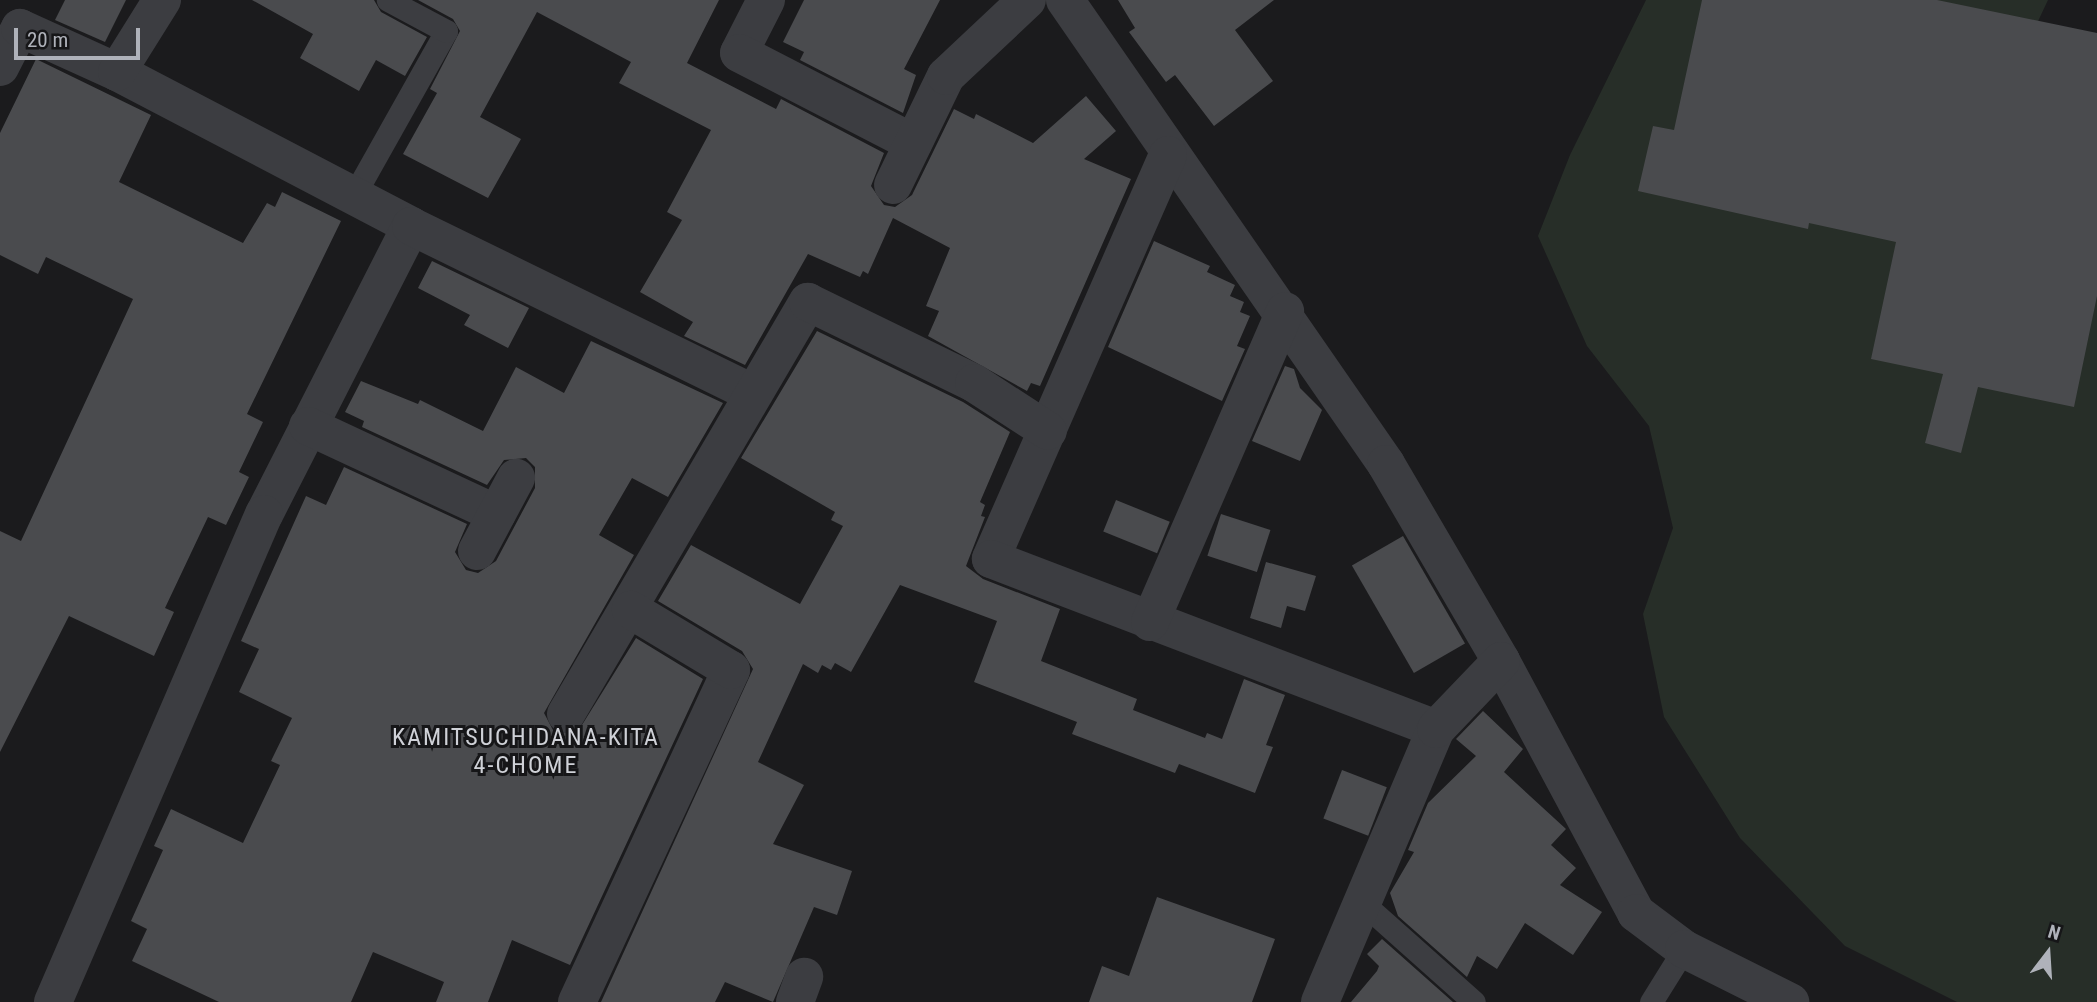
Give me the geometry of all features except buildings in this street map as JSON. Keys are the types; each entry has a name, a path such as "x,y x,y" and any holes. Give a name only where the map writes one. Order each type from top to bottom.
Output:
{"street":[{"path":"117,72 162,0"},
{"path":"766,0 739,53 913,144"},
{"path":"893,185 946,76 1027,0"},
{"path":"1065,0 1168,155 1285,311 1386,464 1501,661 1636,913 1684,949 1790,1002"},
{"path":"0,67 20,29 117,72 411,226 752,393"},
{"path":"1168,155 991,559 1150,622 1436,729"},
{"path":"53,1002 264,514 411,226"},
{"path":"566,714 631,610 752,393 808,302 974,383 1048,431"},
{"path":"1150,622 1285,311"},
{"path":"308,426 496,514"},
{"path":"477,551 516,478"},
{"path":"577,1002 731,670 631,610"},
{"path":"1320,1002 1364,904 1436,729 1501,661"}],"lane":[{"path":"354,195 446,31 388,0"},
{"path":"1364,904 1474,1002"},
{"path":"1651,1002 1684,949"}],"shaded area":[{"path":"1646,0 2048,0 2016,68 2097,229 2097,1002 1957,1002 1845,946 1740,838 1664,717 1643,614 1673,528 1649,426 1587,346 1538,236 1570,155"}],"district":[{"name":"KAMITSUCHIDANA-KITA 4-CHOME","path":"526,752"}]}
